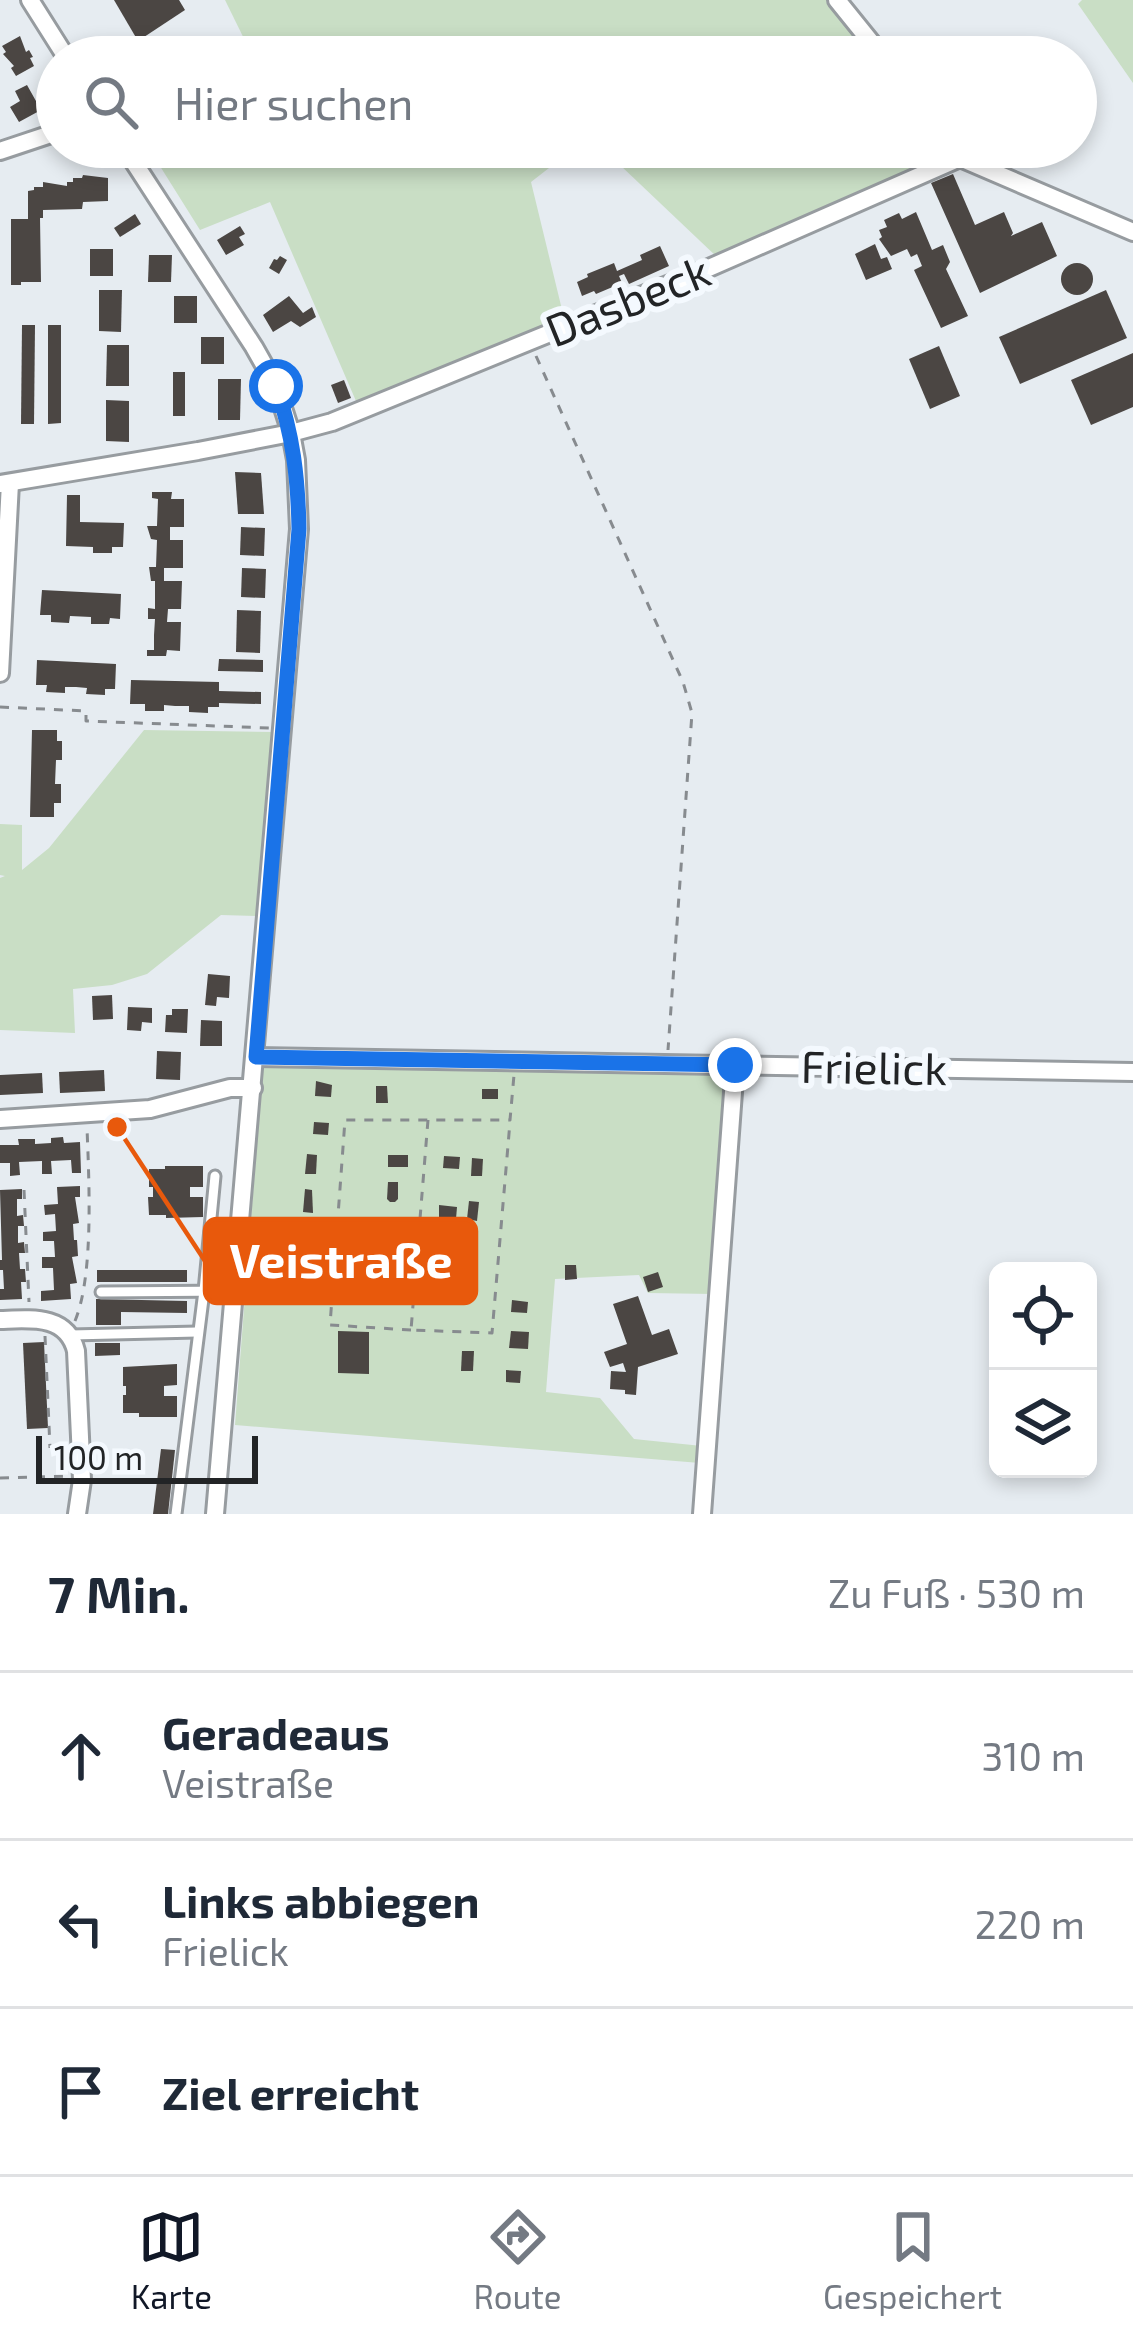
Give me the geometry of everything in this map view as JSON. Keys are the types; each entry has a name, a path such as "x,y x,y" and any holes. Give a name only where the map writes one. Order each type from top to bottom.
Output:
{"street":[{"path":"30,0 53,36"},
{"path":"837,0 866,36"},
{"path":"0,151 36,139"},
{"path":"138,168 276,386 298,477 299,529 215,1514"},
{"name":"Dasbeck","path":"5,484 332,422 681,280 922,168"},
{"name":"Dasbeck","path":"992,168 1133,232"},
{"path":"0,673 5,484"},
{"name":"Frielick","path":"256,1057 1133,1072"},
{"path":"702,1514 735,1065"},
{"path":"0,1119 150,1109 230,1088 253,1088"},
{"path":"0,1320 37,1319 69,1334 76,1351 82,1475 77,1514"}],"lane":[{"path":"176,1514 215,1176"},
{"path":"101,1292 234,1292"},
{"path":"69,1334 197,1332"}],"path":[{"path":"532,346 683,682 692,712 667,1064"},
{"path":"0,707 86,711 86,721 283,728"},
{"path":"510,1120 345,1120 330,1325 492,1334 516,1062"},
{"path":"69,1334 81,1306 86,1254 87,1114"},
{"path":"411,1330 428,1120"},
{"path":"24,1190 50,1448"},
{"path":"0,1478 82,1475"}],"green space":[{"path":"225,0 832,0 860,36 243,36"},
{"path":"1082,0 1133,0 1133,83 1078,4"},
{"path":"161,168 549,168 531,182 565,322 356,401 270,202 200,230"},
{"path":"623,168 927,168 718,258"},
{"path":"144,730 276,732 261,916 221,915 147,974 112,985 73,989 75,1033 0,1030 0,878 5,876 0,875 0,824 22,825 22,870 49,848"},
{"path":"263,1064 730,1070 713,1294 648,1293 639,1275 555,1279 546,1392 600,1398 634,1439 702,1446 700,1463 235,1425"}],"building":[{"path":"114,0 179,0 185,10 146,36 135,36"},
{"path":"20,36 34,66 16,76 2,46"},
{"path":"27,85 36,101 36,113 19,122 10,107 20,101 15,91"},
{"path":"953,174 975,225 1004,212 1011,236 1042,222 1057,256 980,293 931,183"},
{"path":"83,175 108,178 108,201 83,202 82,209 43,210 41,282 11,285 11,219 28,219 28,191 43,187 43,182 67,186"},
{"path":"916,212 932,250 943,245 950,262 946,269 968,316 941,328 914,270 922,266 917,254 911,257 907,249 891,256 879,239 879,230 887,227 884,220"},
{"path":"135,214 141,224 120,237 114,228"},
{"path":"240,226 244,245 226,255 217,240"},
{"path":"875,244 892,269 866,280 855,254"},
{"path":"660,246 669,266 629,284 624,274 619,276 622,283 582,296 577,282 587,274 614,263 617,271"},
{"path":"90,249 113,249 113,276 90,276"},
{"path":"149,255 172,255 171,282 148,282"},
{"path":"280,256 287,260 279,274 269,268"},
{"path":"1077,263 1089,267 1093,279 1089,291 1077,295 1065,291 1061,279 1065,267"},
{"path":"99,290 122,290 121,332 99,331"},
{"path":"1106,290 1127,338 1020,384 999,337"},
{"path":"174,296 197,296 197,323 174,323"},
{"path":"289,296 303,313 312,307 316,317 300,327 291,321 273,332 263,315"},
{"path":"22,325 35,325 34,424 21,424"},
{"path":"48,325 61,325 61,423 48,424"},
{"path":"201,337 224,337 224,364 201,364"},
{"path":"107,345 129,345 129,386 106,386"},
{"path":"939,346 960,396 930,409 909,359"},
{"path":"1133,353 1133,407 1091,425 1071,380"},
{"path":"173,372 185,372 185,416 173,416"},
{"path":"218,379 241,379 240,420 218,420"},
{"path":"344,380 351,398 338,403 331,385"},
{"path":"106,400 129,401 129,442 106,441"},
{"path":"235,472 261,473 264,514 238,514"},
{"path":"152,492 172,492 171,499 184,499 184,527 170,527 170,540 183,540 183,568 164,568 164,581 182,581 181,609 168,609 167,622 181,622 180,651 167,650 166,656 147,656 147,650 154,650 155,619 148,619 148,608 155,609 155,581 151,581 149,567 156,567 157,540 151,539 147,526 157,526 158,499 152,498"},
{"path":"67,495 80,495 80,522 124,523 123,547 112,547 112,553 93,553 93,547 66,546"},
{"path":"241,527 265,528 264,556 240,555"},
{"path":"242,568 266,569 265,598 241,597"},
{"path":"42,590 121,594 120,619 91,624 91,617 70,616 69,623 51,622 51,615 40,615"},
{"path":"237,610 261,611 260,653 236,652"},
{"path":"219,659 263,660 263,672 218,671"},
{"path":"37,660 116,664 115,689 105,689 105,695 86,694 87,688 76,687 65,687 65,693 46,692 47,685 36,685"},
{"path":"131,680 219,682 219,691 261,692 261,704 219,703 219,707 208,707 208,713 164,705 164,711 145,711 145,704 130,704"},
{"path":"32,730 57,730 57,741 62,741 55,784 61,784 61,803 54,803 54,817 30,817"},
{"path":"208,974 230,976 229,998 217,997 216,1006 205,1005"},
{"path":"112,995 113,1019 93,1020 92,996"},
{"path":"128,1007 152,1008 152,1023 142,1022 141,1031 127,1030"},
{"path":"172,1009 188,1009 187,1033 165,1032 166,1015 172,1015"},
{"path":"201,1020 222,1021 222,1046 200,1046"},
{"path":"157,1051 181,1052 180,1080 156,1079"},
{"path":"104,1070 105,1091 60,1093 59,1072"},
{"path":"42,1073 43,1093 0,1095 0,1075"},
{"path":"316,1081 332,1085 331,1097 315,1096"},
{"path":"376,1086 387,1086 388,1103 376,1103"},
{"path":"482,1089 498,1089 498,1099 482,1099"},
{"path":"314,1122 329,1123 328,1135 313,1134"},
{"path":"63,1137 64,1143 80,1142 81,1173 72,1173 71,1160 51,1161 52,1174 42,1174 42,1161 19,1162 20,1175 10,1176 10,1163 0,1163 0,1145 19,1145 18,1139 51,1143 51,1138"},
{"path":"307,1154 317,1155 316,1174 305,1174"},
{"path":"388,1155 408,1155 408,1167 388,1167"},
{"path":"444,1156 460,1157 459,1169 443,1168"},
{"path":"472,1158 483,1159 482,1176 471,1176"},
{"path":"203,1166 203,1187 190,1187 190,1197 203,1197 203,1217 149,1215 153,1187 149,1187 149,1169"},
{"path":"388,1182 398,1182 395,1202 387,1199"},
{"path":"80,1186 80,1197 75,1197 79,1223 73,1224 77,1283 70,1284 71,1299 41,1301 41,1291 54,1290 53,1268 42,1268 42,1257 55,1257 54,1241 43,1241 43,1232 56,1231 55,1214 45,1215 44,1205 58,1204 57,1187"},
{"path":"22,1189 17,1216 23,1215 24,1226 18,1226 18,1243 24,1242 25,1253 19,1253 26,1282 21,1282 22,1299 0,1300 0,1289 4,1289 0,1190"},
{"path":"305,1189 312,1190 313,1213 303,1212"},
{"path":"469,1201 479,1202 477,1221 467,1219"},
{"path":"439,1205 457,1207 456,1219 439,1217"},
{"path":"565,1265 576,1265 577,1279 565,1280"},
{"path":"97,1270 187,1270 187,1282 97,1282"},
{"path":"658,1272 663,1287 648,1292 643,1277"},
{"path":"638,1296 652,1335 669,1329 678,1354 638,1367 636,1395 610,1389 611,1371 626,1372 623,1363 610,1367 604,1352 627,1344 613,1304"},
{"path":"96,1299 187,1301 187,1313 121,1312 121,1325 96,1325"},
{"path":"512,1300 528,1302 527,1313 511,1312"},
{"path":"338,1331 369,1332 369,1374 338,1373"},
{"path":"511,1331 529,1332 528,1349 509,1348"},
{"path":"44,1342 48,1428 27,1429 23,1343"},
{"path":"95,1343 120,1343 120,1355 95,1356"},
{"path":"462,1351 474,1351 473,1371 461,1371"},
{"path":"177,1364 177,1385 164,1386 164,1396 177,1396 177,1417 123,1413 123,1367"},
{"path":"506,1370 521,1371 520,1383 506,1382"},
{"path":"161,1449 175,1450 168,1514 153,1514"}],"place":[{"name":"Veistraße","path":"117,1127"}],"route":[{"path":"276,386 296,460 299,529 256,1057 735,1065"}]}
